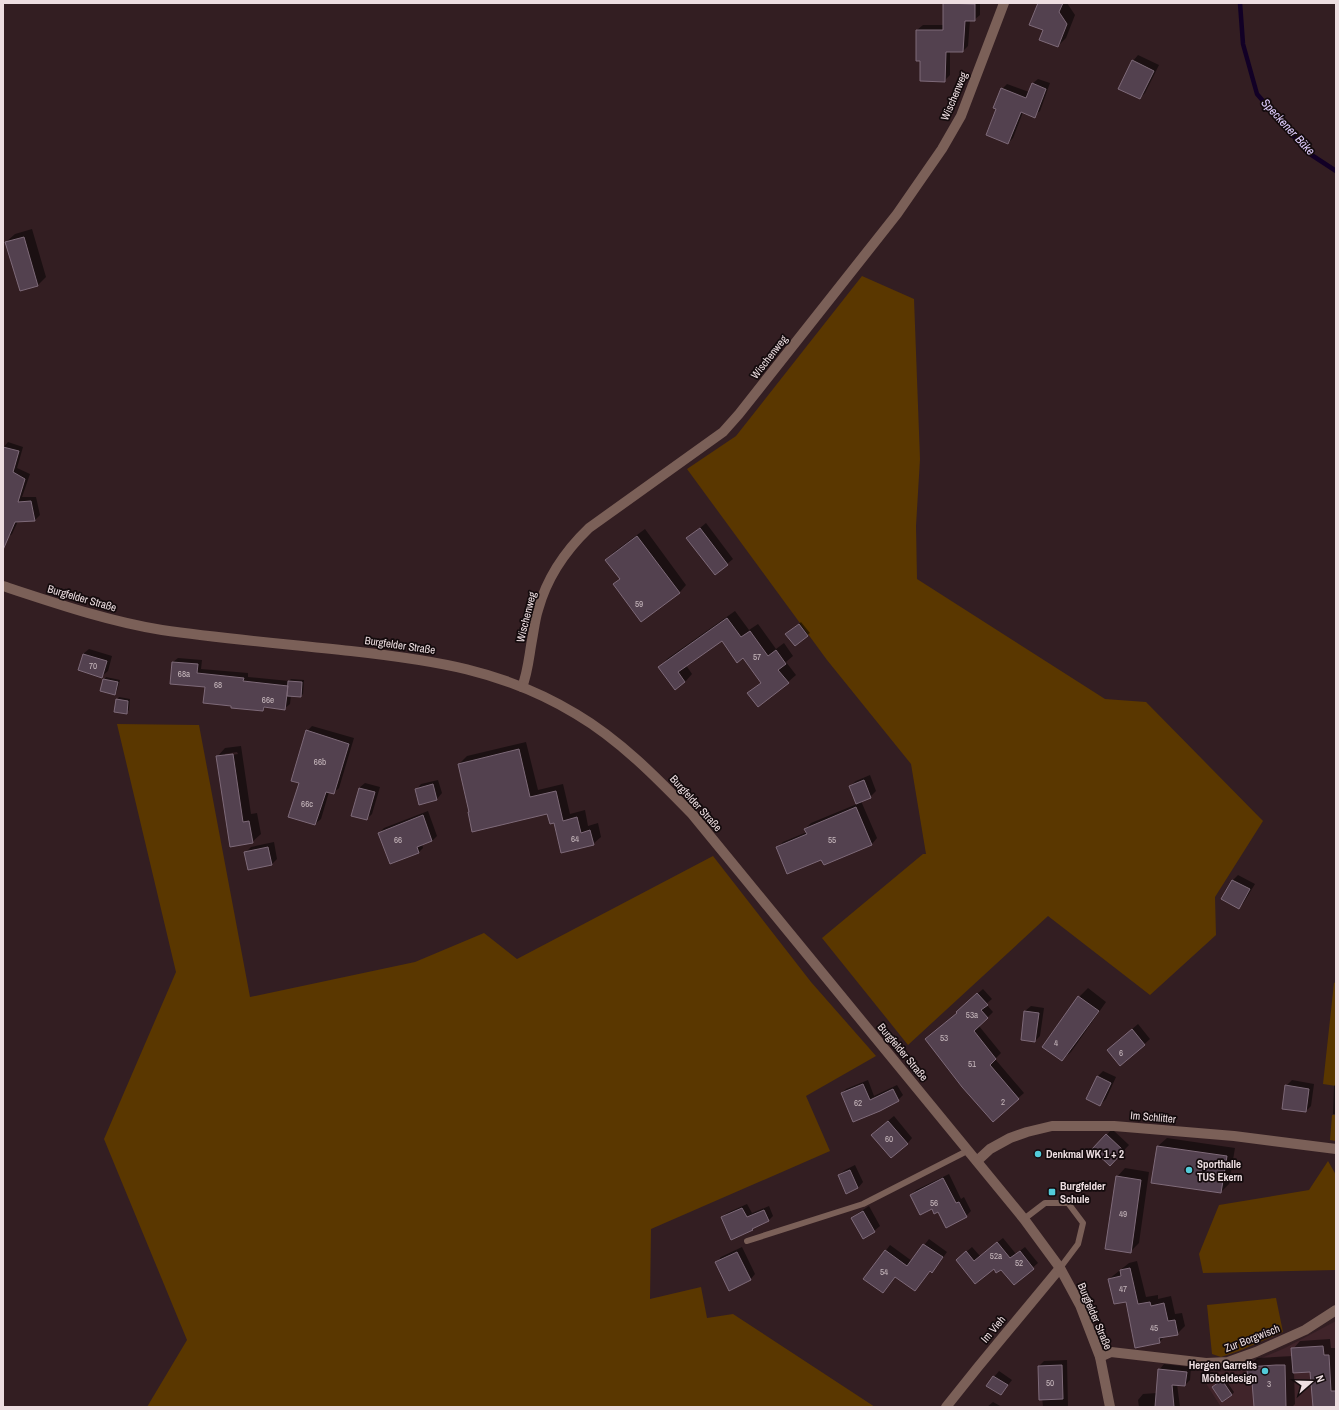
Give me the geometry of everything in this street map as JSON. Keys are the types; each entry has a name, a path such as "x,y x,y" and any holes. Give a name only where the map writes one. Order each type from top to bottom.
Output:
{"street":[{"name":"Wischenweg","path":"522,688 527,674 538,610 548,582 563,558 575,542 589,528 723,432 763,383 897,214 942,149 961,116 1004,3"},
{"name":"Burgfelder Straße","path":"3,586 100,616 160,629 245,640 406,657 477,671 500,678 550,700 577,714 597,728 654,775 692,814 1024,1219 1060,1268 1080,1305 1100,1357 1110,1407"},
{"name":"Im Schlitter","path":"977,1160 990,1149 1010,1138 1052,1126 1114,1126 1234,1136 1336,1149"},
{"name":"Im Vieh","path":"946,1407 982,1361 1060,1268"},
{"name":"Zur Borgwisch","path":"1100,1357 1111,1352 1206,1363 1228,1362 1256,1352 1304,1330 1336,1310"}],"lane":[{"path":"748,1241 863,1204 968,1150"},
{"path":"1024,1219 1045,1203 1068,1203 1083,1223 1078,1244 1060,1268"}],"shaded area":[{"path":"862,276 914,299 920,459 916,526 917,579 1105,699 1146,702 1263,821 1215,897 1216,935 1150,995 1048,916 908,1045 822,938 923,854 926,854 911,764 827,660 687,469 736,436"},
{"path":"117,724 199,725 250,997 415,962 484,933 517,959 713,856 811,982 876,1056 806,1096 830,1151 651,1229 650,1299 701,1287 707,1318 733,1314 875,1407 147,1407 187,1340 104,1139 176,972"},
{"path":"1336,982 1336,1086 1323,1084 1334,983"},
{"path":"1332,1115 1336,1115 1336,1141 1330,1140"},
{"path":"1328,1161 1336,1175 1336,1270 1203,1273 1199,1254 1219,1205 1309,1190"},
{"path":"1276,1298 1283,1332 1221,1357 1212,1354 1207,1305"},
{"path":"1336,1321 1336,1407 1221,1407 1200,1374 1234,1370 1285,1348"}],"building":[{"path":"943,3 975,4 975,21 965,21 963,52 946,52 945,82 920,81 920,61 916,61 916,30 943,30"},
{"path":"1038,3 1063,3 1059,12 1067,24 1058,47 1039,40 1043,30 1029,25"},
{"path":"1132,60 1154,71 1140,99 1118,89"},
{"path":"1032,83 1046,89 1035,118 1021,112 1008,144 986,135 996,109 993,108 1001,88 1026,98"},
{"path":"24,237 38,286 20,291 5,242"},
{"path":"3,447 19,451 13,472 25,479 18,502 31,501 35,521 15,522 3,550"},
{"path":"700,528 728,565 715,575 686,538"},
{"path":"637,536 680,593 641,622 613,584 620,579 605,560"},
{"path":"727,618 741,637 750,631 768,656 776,650 786,664 778,670 789,683 758,707 747,693 761,683 743,658 737,663 722,641 678,672 685,682 675,690 658,667"},
{"path":"799,624 808,636 795,646 785,634"},
{"path":"83,654 107,661 102,678 78,670"},
{"path":"172,662 198,664 197,673 244,678 243,681 288,686 285,710 264,707 263,711 231,708 231,706 203,703 205,687 170,684"},
{"path":"103,679 118,682 115,695 100,691"},
{"path":"288,681 302,682 301,697 287,696"},
{"path":"116,699 128,701 127,714 114,712"},
{"path":"306,730 349,744 334,794 326,792 315,825 288,817 299,783 291,781"},
{"path":"519,749 530,797 556,791 563,821 577,817 581,833 590,830 594,845 561,853 554,823 550,824 547,814 472,832 458,764"},
{"path":"233,754 243,822 249,821 253,843 230,847 216,756"},
{"path":"864,780 871,798 856,804 849,786"},
{"path":"433,784 437,800 419,805 415,789"},
{"path":"359,788 375,792 367,820 351,816"},
{"path":"856,807 872,845 824,865 821,860 787,874 776,847 807,834 804,829"},
{"path":"423,815 432,841 417,847 419,853 390,864 378,833"},
{"path":"268,847 272,865 248,870 244,852"},
{"path":"1232,880 1250,889 1239,909 1221,899"},
{"path":"977,993 988,1005 981,1010 988,1018 974,1031 996,1059 990,1065 1019,1099 993,1122 962,1087 925,1039 957,1013 956,1012"},
{"path":"1078,996 1099,1011 1062,1061 1042,1047"},
{"path":"1024,1011 1039,1013 1035,1042 1021,1040"},
{"path":"1132,1029 1145,1045 1120,1066 1107,1050"},
{"path":"1097,1076 1111,1083 1100,1106 1086,1099"},
{"path":"863,1084 870,1100 893,1089 899,1101 880,1111 853,1122 841,1093"},
{"path":"1285,1085 1309,1089 1306,1112 1282,1109"},
{"path":"888,1121 908,1144 891,1158 871,1135"},
{"path":"1106,1134 1124,1151 1110,1166 1092,1149"},
{"name":"Sporthalle TUS Ekern","path":"1157,1146 1227,1156 1221,1193 1151,1183"},
{"path":"850,1170 858,1188 846,1194 838,1175"},
{"path":"1116,1176 1141,1180 1131,1253 1105,1249"},
{"path":"943,1178 956,1203 959,1202 967,1217 946,1228 938,1212 934,1214 932,1209 920,1215 910,1195"},
{"path":"742,1208 747,1217 764,1210 769,1221 731,1240 721,1217"},
{"path":"863,1211 875,1232 863,1239 851,1218"},
{"path":"997,1242 1010,1258 1020,1251 1034,1269 1014,1285 1001,1270 996,1273 994,1269 975,1284 956,1260 966,1251 974,1261"},
{"path":"923,1244 943,1257 932,1273 930,1271 915,1291 895,1277 883,1293 863,1279 885,1250 907,1266"},
{"path":"737,1252 751,1280 729,1291 715,1262"},
{"path":"1130,1268 1138,1304 1150,1302 1151,1306 1164,1303 1168,1321 1175,1320 1178,1335 1159,1338 1160,1343 1135,1348 1126,1302 1114,1304 1108,1279 1121,1276 1120,1270"},
{"path":"1323,1346 1324,1355 1329,1355 1331,1391 1336,1391 1336,1407 1313,1407 1310,1372 1293,1373 1291,1348"},
{"path":"1062,1365 1063,1399 1039,1400 1038,1366"},
{"path":"1285,1365 1286,1407 1254,1407 1252,1382 1248,1384 1247,1367"},
{"path":"1158,1369 1187,1372 1185,1386 1172,1385 1174,1407 1155,1407"},
{"path":"993,1376 1008,1385 1001,1395 986,1386"},
{"path":"1222,1380 1232,1395 1222,1402 1212,1387"}],"waterway":[{"name":"Speckener Bäke","path":"1240,3 1243,44 1257,94 1307,152 1336,171"}],"place":[{"name":"Denkmal WK 1 + 2","path":"1038,1154"},
{"name":"Sporthalle TUS Ekern","path":"1189,1170"},
{"name":"Burgfelder Schule","path":"1052,1192"},
{"name":"Hergen Garrelts Möbeldesign","path":"1265,1371"}]}
